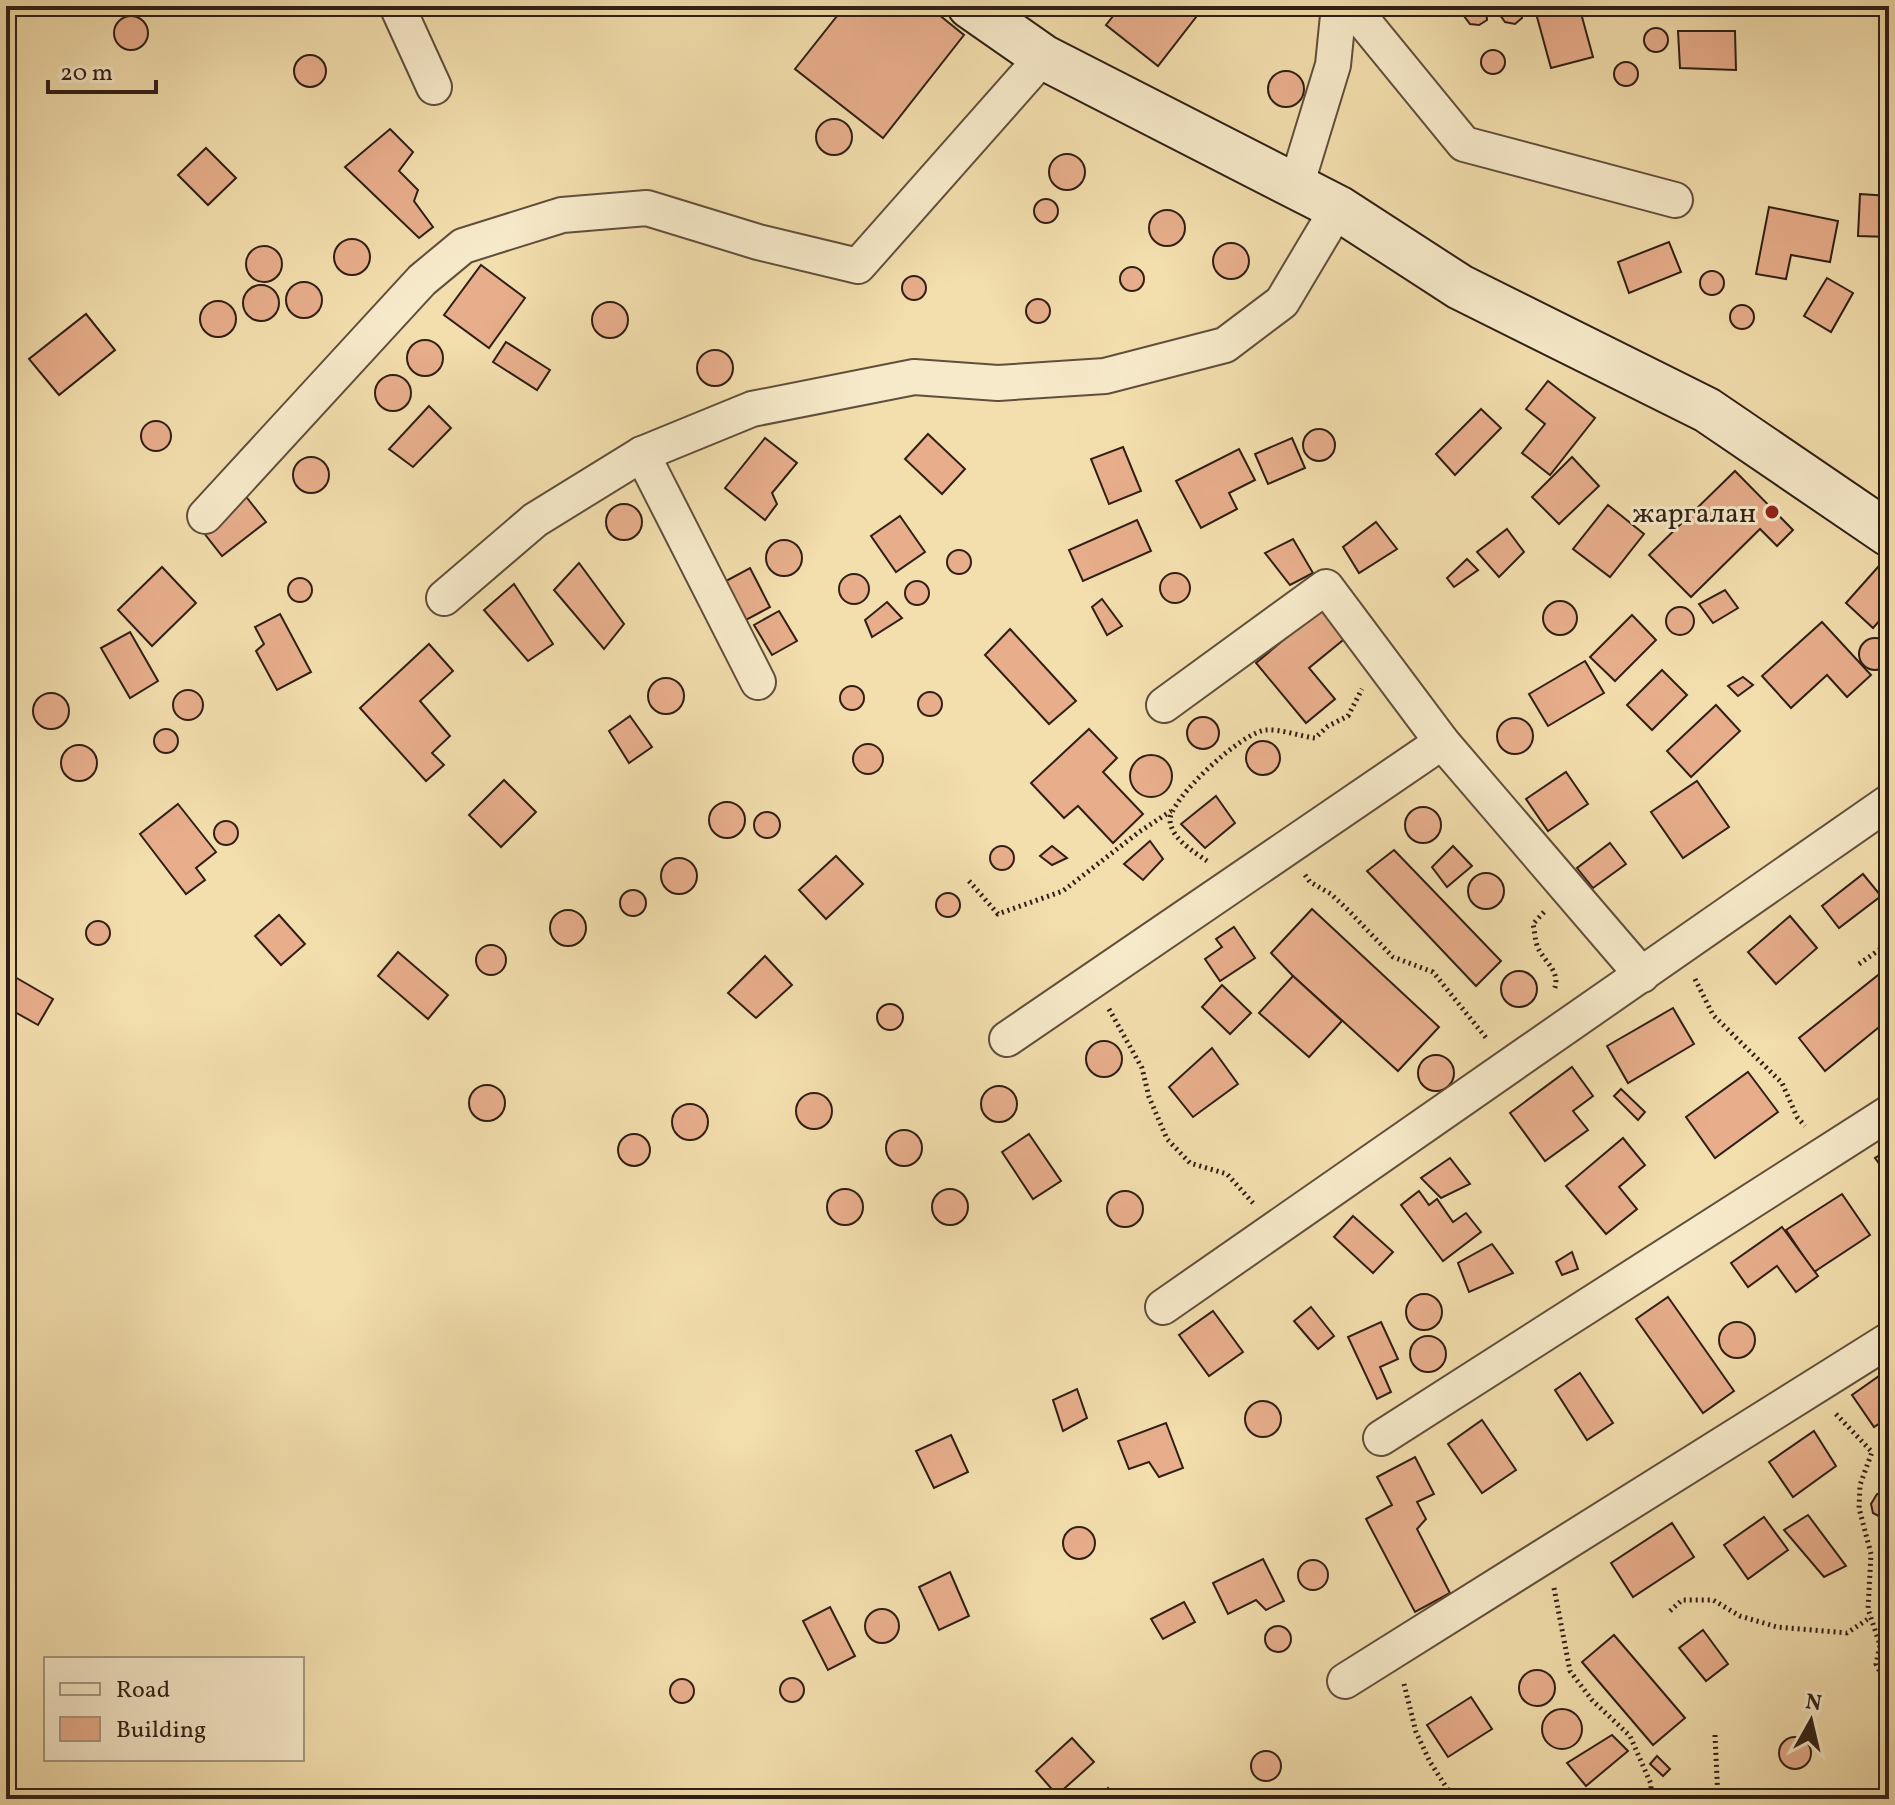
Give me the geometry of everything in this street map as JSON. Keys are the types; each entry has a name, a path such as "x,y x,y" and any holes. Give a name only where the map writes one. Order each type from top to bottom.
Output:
{"main road":[{"path":"970,6 1043,57 1338,208 1460,287 1707,410 1889,534"}],"street":[{"path":"397,6 434,87"},
{"path":"1296,186 1333,65 1339,6"},
{"path":"1351,6 1464,144 1675,200"},
{"path":"205,516 422,280 463,246 562,215 647,208 758,242 858,266 1043,57"},
{"path":"444,598 535,520 642,454 752,409 914,377 998,383 1105,376 1225,345 1282,302 1338,208"},
{"path":"642,454 758,682"},
{"path":"1164,705 1326,587 1442,742 1642,975"},
{"path":"1007,1039 1442,742"},
{"path":"1163,1307 1889,802"},
{"path":"1381,1438 1889,1113"},
{"path":"1345,1681 1889,1340"}],"path":[{"path":"969,881 998,914 1063,891 1171,811 1217,759 1240,740 1264,729 1315,738 1328,726 1348,716 1359,690 1390,672"},
{"path":"1171,811 1170,823 1182,843 1237,882"},
{"path":"1283,850 1310,882 1340,902 1393,957 1433,972 1487,1039 1500,1034"},
{"path":"1549,1002 1557,983 1551,965 1538,949 1533,924 1566,887"},
{"path":"1859,964 1889,943"},
{"path":"1680,948 1713,1015 1782,1083 1797,1117 1830,1152"},
{"path":"1092,981 1142,1068 1149,1097 1167,1139 1190,1163 1227,1174 1275,1229"},
{"path":"1834,1412 1872,1452 1860,1485 1859,1508 1871,1554 1868,1609 1880,1645 1876,1664 1889,1690"},
{"path":"1543,1557 1557,1597 1570,1671 1592,1700 1630,1736 1651,1784 1651,1799"},
{"path":"1670,1611 1682,1600 1713,1600 1740,1616 1777,1627 1847,1633 1871,1617"},
{"path":"1394,1650 1416,1732 1430,1762 1454,1799"},
{"path":"1715,1735 1718,1799"},
{"path":"1875,1799 1889,1791"}],"building":[{"path":"625,6 656,6 646,13 639,13"},
{"path":"845,6 928,6 964,35 883,138 795,69"},
{"path":"1121,6 1192,6 1200,12 1158,66 1106,25"},
{"path":"1466,6 1486,6 1487,20 1479,25 1470,24 1464,16"},
{"path":"1501,6 1523,6 1522,18 1515,24 1505,22 1500,15"},
{"path":"1534,6 1579,6 1593,57 1551,68"},
{"path":"131,16 143,21 148,33 143,45 131,50 119,45 114,33 119,21"},
{"path":"1656,28 1665,31 1668,40 1665,49 1656,52 1647,49 1644,40 1647,31"},
{"path":"1678,31 1735,31 1736,70 1680,68"},
{"path":"1493,50 1502,53 1505,62 1502,71 1493,74 1484,71 1481,62 1484,53"},
{"path":"310,55 321,60 326,71 321,82 310,87 299,82 294,71 299,60"},
{"path":"1626,62 1635,65 1638,74 1635,83 1626,86 1617,83 1614,74 1617,65"},
{"path":"1286,71 1299,76 1304,89 1299,102 1286,107 1273,102 1268,89 1273,76"},
{"path":"834,119 847,124 852,137 847,150 834,155 821,150 816,137 821,124"},
{"path":"390,129 413,152 399,171 418,190 414,201 433,227 419,238 345,167"},
{"path":"206,148 236,178 208,205 178,175"},
{"path":"1067,154 1080,159 1085,172 1080,185 1067,190 1054,185 1049,172 1054,159"},
{"path":"1860,194 1889,196 1889,237 1858,236"},
{"path":"1046,199 1055,202 1058,211 1055,220 1046,223 1037,220 1034,211 1037,202"},
{"path":"1769,207 1838,221 1830,262 1791,255 1786,279 1756,274"},
{"path":"1167,210 1180,215 1185,228 1180,241 1167,246 1154,241 1149,228 1154,215"},
{"path":"352,239 365,244 370,257 365,270 352,275 339,270 334,257 339,244"},
{"path":"1669,242 1681,272 1629,293 1618,262"},
{"path":"1231,243 1244,248 1249,261 1244,274 1231,279 1218,274 1213,261 1218,248"},
{"path":"264,246 277,251 282,264 277,277 264,282 251,277 246,264 251,251"},
{"path":"481,265 525,298 489,348 444,315"},
{"path":"1132,267 1141,270 1144,279 1141,288 1132,291 1123,288 1120,279 1123,270"},
{"path":"1712,271 1721,274 1724,283 1721,292 1712,295 1703,292 1700,283 1703,274"},
{"path":"914,276 923,279 926,288 923,297 914,300 905,297 902,288 905,279"},
{"path":"1827,278 1853,293 1831,332 1804,316"},
{"path":"304,282 317,287 322,300 317,313 304,318 291,313 286,300 291,287"},
{"path":"261,285 274,290 279,303 274,316 261,321 248,316 243,303 248,290"},
{"path":"1038,299 1047,302 1050,311 1047,320 1038,323 1029,320 1026,311 1029,302"},
{"path":"218,301 231,306 236,319 231,332 218,337 205,332 200,319 205,306"},
{"path":"610,302 623,307 628,320 623,333 610,338 597,333 592,320 597,307"},
{"path":"1742,305 1751,308 1754,317 1751,326 1742,329 1733,326 1730,317 1733,308"},
{"path":"86,314 115,350 59,395 29,359"},
{"path":"425,340 438,345 443,358 438,371 425,376 412,371 407,358 412,345"},
{"path":"506,342 550,370 537,390 493,362"},
{"path":"715,350 728,355 733,368 728,381 715,386 702,381 697,368 702,355"},
{"path":"393,375 406,380 411,393 406,406 393,411 380,406 375,393 380,380"},
{"path":"1548,381 1595,418 1550,475 1522,453 1545,424 1526,409"},
{"path":"429,406 451,428 413,467 389,449"},
{"path":"1481,409 1501,428 1455,475 1436,454"},
{"path":"156,421 167,425 171,436 167,447 156,451 145,447 141,436 145,425"},
{"path":"1319,429 1330,434 1335,445 1330,456 1319,461 1308,456 1303,445 1308,434"},
{"path":"928,434 965,469 942,494 905,459"},
{"path":"765,438 797,463 772,493 777,504 765,520 725,488"},
{"path":"1292,438 1305,468 1268,484 1255,454"},
{"path":"1123,447 1141,491 1109,504 1091,459"},
{"path":"1239,449 1255,480 1229,493 1237,509 1201,528 1176,481"},
{"path":"311,457 324,462 329,475 324,488 311,493 298,488 293,475 298,462"},
{"path":"1572,457 1599,486 1559,524 1532,497"},
{"path":"1735,471 1793,530 1777,546 1760,529 1691,597 1649,555"},
{"path":"244,494 266,522 222,556 200,528"},
{"path":"624,504 637,509 642,522 637,535 624,540 611,535 606,522 611,509"},
{"path":"1608,505 1644,534 1610,577 1573,549"},
{"path":"900,516 925,552 896,572 871,536"},
{"path":"1137,520 1151,551 1083,581 1069,550"},
{"path":"1376,522 1397,549 1359,573 1343,547"},
{"path":"1507,529 1524,552 1499,577 1477,552"},
{"path":"1293,539 1313,573 1290,585 1265,553"},
{"path":"784,540 797,545 802,558 797,571 784,576 771,571 766,558 771,545"},
{"path":"959,550 968,553 971,562 968,571 959,574 950,571 947,562 950,553"},
{"path":"1467,559 1478,570 1454,587 1447,578"},
{"path":"579,563 624,624 604,649 554,590"},
{"path":"162,567 196,603 152,646 118,610"},
{"path":"1878,567 1889,577 1889,610 1873,628 1846,603"},
{"path":"750,568 770,607 746,620 726,581"},
{"path":"1175,573 1186,577 1190,588 1186,599 1175,603 1164,599 1160,588 1164,577"},
{"path":"854,574 860,575 868,583 868,595 860,603 854,604 848,603 840,595 839,589 840,583 848,575"},
{"path":"300,578 309,581 312,590 309,599 300,602 291,599 288,590 291,581"},
{"path":"917,581 926,584 929,593 926,602 917,605 908,602 905,593 908,584"},
{"path":"514,584 553,644 528,661 484,610"},
{"path":"1725,590 1738,608 1713,623 1699,604"},
{"path":"1102,599 1122,626 1107,635 1092,607"},
{"path":"1560,601 1572,606 1577,618 1572,630 1560,635 1548,630 1543,618 1548,606"},
{"path":"887,602 902,618 872,637 865,620"},
{"path":"1324,606 1348,636 1309,668 1335,699 1306,723 1256,663"},
{"path":"1680,607 1690,611 1694,621 1690,631 1680,635 1670,631 1666,621 1670,611"},
{"path":"779,611 797,641 772,655 754,625"},
{"path":"280,614 311,672 277,690 256,651 264,644 255,627"},
{"path":"1632,615 1656,640 1615,681 1590,657"},
{"path":"1822,622 1871,675 1847,697 1827,675 1791,708 1762,676"},
{"path":"1010,629 1076,701 1049,724 985,655"},
{"path":"130,632 158,681 130,698 101,648"},
{"path":"1875,638 1886,643 1891,654 1886,665 1875,670 1864,665 1859,654 1864,643"},
{"path":"429,644 453,671 420,701 450,736 432,753 444,765 426,781 360,708"},
{"path":"1585,661 1604,693 1548,726 1529,694"},
{"path":"1662,670 1687,695 1652,730 1627,705"},
{"path":"1743,677 1753,685 1738,696 1728,686"},
{"path":"666,678 679,683 684,696 679,709 666,714 653,709 648,696 653,683"},
{"path":"852,686 861,689 864,698 861,707 852,710 843,707 840,698 843,689"},
{"path":"188,690 199,694 203,705 199,716 188,720 177,716 173,705 177,694"},
{"path":"930,692 939,695 942,704 939,713 930,716 921,713 918,704 921,695"},
{"path":"51,693 64,698 69,711 64,724 51,729 38,724 33,711 38,698"},
{"path":"1716,705 1740,731 1691,777 1667,751"},
{"path":"630,716 652,747 629,763 609,731"},
{"path":"1203,717 1214,722 1219,733 1214,744 1203,749 1192,744 1187,733 1192,722"},
{"path":"1515,718 1528,723 1533,736 1528,749 1515,754 1502,749 1497,736 1502,723"},
{"path":"166,729 175,732 178,741 175,750 166,753 157,750 154,741 157,732"},
{"path":"1089,729 1117,758 1103,772 1143,814 1113,843 1078,806 1064,818 1031,783"},
{"path":"1263,741 1275,746 1280,758 1275,770 1263,775 1251,770 1246,758 1251,746"},
{"path":"868,744 879,748 883,759 879,770 868,774 857,770 853,759 857,748"},
{"path":"79,745 92,750 97,763 92,776 79,781 66,776 61,763 66,750"},
{"path":"1151,755 1166,761 1172,776 1166,791 1151,797 1136,791 1130,776 1136,761"},
{"path":"1566,772 1588,804 1548,831 1526,799"},
{"path":"504,780 536,812 501,847 469,815"},
{"path":"1697,781 1729,827 1683,858 1651,812"},
{"path":"1216,796 1235,823 1205,848 1181,824"},
{"path":"727,802 740,807 745,820 740,833 727,838 714,833 709,820 714,807"},
{"path":"178,804 216,852 196,868 205,880 186,894 140,834"},
{"path":"1423,807 1436,812 1441,825 1436,838 1423,843 1410,838 1405,825 1410,812"},
{"path":"767,812 777,815 780,825 777,835 767,838 757,835 754,825 757,815"},
{"path":"226,821 235,824 238,833 235,842 226,845 217,842 214,833 217,824"},
{"path":"1150,841 1163,859 1143,880 1124,864"},
{"path":"1610,843 1626,864 1593,888 1577,868"},
{"path":"1002,846 1011,849 1014,858 1011,867 1002,870 993,867 990,858 993,849"},
{"path":"1052,846 1067,858 1052,865 1040,856"},
{"path":"1453,846 1472,866 1447,887 1432,867"},
{"path":"1394,850 1501,961 1476,986 1367,871"},
{"path":"836,856 863,884 826,919 799,890"},
{"path":"679,858 692,863 697,876 692,889 679,894 666,889 661,876 666,863"},
{"path":"1486,873 1499,878 1504,891 1499,904 1486,909 1473,904 1468,891 1473,878"},
{"path":"1863,874 1881,896 1839,928 1822,906"},
{"path":"633,890 642,894 646,903 642,912 633,916 624,912 620,903 624,894"},
{"path":"948,893 957,896 960,905 957,914 948,917 939,914 936,905 939,896"},
{"path":"1312,909 1439,1027 1398,1071 1271,953"},
{"path":"568,910 581,915 586,928 581,941 568,946 555,941 550,928 555,915"},
{"path":"279,915 305,944 281,965 255,936"},
{"path":"1790,916 1817,948 1776,984 1748,952"},
{"path":"98,921 107,924 110,933 107,942 98,945 89,942 86,933 89,924"},
{"path":"1234,927 1255,958 1220,981 1205,959 1222,947 1216,939"},
{"path":"491,945 501,950 506,960 501,970 491,975 481,970 476,960 481,950"},
{"path":"398,952 448,995 428,1019 378,976"},
{"path":"765,956 792,985 756,1018 728,993"},
{"path":"1519,971 1532,976 1537,989 1532,1002 1519,1007 1506,1002 1501,989 1506,976"},
{"path":"1882,972 1889,980 1889,1019 1825,1071 1799,1038"},
{"path":"8,973 53,999 38,1025 6,1007"},
{"path":"1293,976 1342,1021 1309,1057 1259,1013"},
{"path":"1222,985 1251,1013 1230,1034 1202,1007"},
{"path":"890,1004 899,1008 903,1017 899,1026 890,1030 881,1026 877,1017 881,1008"},
{"path":"1673,1008 1694,1044 1628,1083 1607,1046"},
{"path":"1104,1041 1117,1046 1122,1059 1117,1072 1104,1077 1091,1072 1086,1059 1091,1046"},
{"path":"1212,1048 1238,1084 1193,1117 1169,1087"},
{"path":"1436,1055 1449,1060 1454,1073 1449,1086 1436,1091 1423,1086 1418,1073 1423,1060"},
{"path":"1572,1067 1593,1096 1573,1111 1588,1130 1545,1161 1510,1113"},
{"path":"1748,1072 1778,1112 1715,1158 1686,1117"},
{"path":"487,1085 500,1090 505,1103 500,1116 487,1121 474,1116 469,1103 474,1090"},
{"path":"999,1086 1012,1091 1017,1104 1012,1117 999,1122 986,1117 981,1104 986,1091"},
{"path":"1621,1089 1645,1112 1638,1120 1614,1096"},
{"path":"814,1093 827,1098 832,1111 827,1124 814,1129 801,1124 796,1111 801,1098"},
{"path":"690,1104 703,1109 708,1122 703,1135 690,1140 677,1135 672,1122 677,1109"},
{"path":"904,1130 917,1135 922,1148 917,1161 904,1166 891,1161 886,1148 891,1135"},
{"path":"634,1134 645,1139 650,1150 645,1161 634,1166 623,1161 618,1150 623,1139"},
{"path":"1029,1134 1061,1181 1033,1199 1002,1152"},
{"path":"1623,1138 1645,1165 1619,1187 1637,1209 1606,1234 1566,1186"},
{"path":"1889,1149 1889,1177 1875,1158"},
{"path":"1450,1158 1470,1184 1441,1198 1421,1178"},
{"path":"845,1189 858,1194 863,1207 858,1220 845,1225 832,1220 827,1207 832,1194"},
{"path":"950,1189 963,1194 968,1207 963,1220 950,1225 937,1220 932,1207 937,1194"},
{"path":"1125,1191 1138,1196 1143,1209 1138,1222 1125,1227 1112,1222 1107,1209 1112,1196"},
{"path":"1419,1191 1429,1205 1437,1199 1453,1222 1466,1213 1481,1232 1443,1261 1401,1205"},
{"path":"1842,1194 1870,1235 1814,1272 1786,1230"},
{"path":"1353,1216 1393,1252 1373,1273 1334,1237"},
{"path":"1782,1227 1818,1276 1796,1292 1777,1266 1748,1287 1731,1263"},
{"path":"1492,1244 1513,1273 1469,1292 1458,1263"},
{"path":"1572,1252 1578,1269 1562,1275 1556,1262"},
{"path":"1424,1294 1437,1299 1442,1312 1437,1325 1424,1330 1411,1325 1406,1312 1411,1299"},
{"path":"1668,1297 1734,1391 1703,1413 1636,1319"},
{"path":"1311,1307 1334,1336 1318,1349 1294,1321"},
{"path":"1213,1311 1243,1352 1209,1376 1179,1335"},
{"path":"1381,1322 1398,1359 1380,1367 1391,1392 1377,1399 1348,1337"},
{"path":"1737,1322 1750,1327 1755,1340 1750,1353 1737,1358 1724,1353 1719,1340 1724,1327"},
{"path":"1428,1336 1441,1341 1446,1354 1441,1367 1428,1372 1415,1367 1410,1354 1415,1341"},
{"path":"1889,1369 1889,1417 1874,1427 1852,1395"},
{"path":"1580,1373 1613,1423 1587,1440 1555,1390"},
{"path":"1077,1389 1087,1418 1063,1431 1053,1400"},
{"path":"1263,1401 1276,1406 1281,1419 1276,1432 1263,1437 1250,1432 1245,1419 1250,1406"},
{"path":"1482,1420 1516,1470 1482,1493 1448,1444"},
{"path":"1166,1423 1183,1468 1159,1477 1149,1462 1129,1469 1118,1441"},
{"path":"1814,1431 1836,1466 1793,1497 1769,1462"},
{"path":"951,1435 968,1472 934,1488 916,1451"},
{"path":"1415,1457 1434,1494 1417,1502 1426,1519 1417,1529 1450,1593 1415,1612 1366,1519 1392,1505 1377,1477"},
{"path":"1889,1493 1889,1517 1884,1519 1873,1513 1871,1504 1877,1494"},
{"path":"1808,1515 1846,1566 1824,1577 1784,1530"},
{"path":"1764,1517 1788,1550 1748,1579 1724,1545"},
{"path":"1672,1523 1694,1557 1633,1597 1611,1563"},
{"path":"1079,1527 1091,1531 1095,1543 1091,1555 1079,1559 1067,1555 1063,1543 1067,1531"},
{"path":"1263,1559 1284,1601 1266,1610 1256,1600 1228,1614 1213,1583"},
{"path":"1313,1560 1324,1564 1328,1575 1324,1586 1313,1590 1302,1586 1298,1575 1302,1564"},
{"path":"950,1572 969,1616 939,1630 919,1587"},
{"path":"1184,1602 1195,1622 1163,1639 1151,1619"},
{"path":"830,1607 855,1656 828,1670 803,1621"},
{"path":"882,1609 894,1614 899,1626 894,1638 882,1643 870,1638 865,1626 870,1614"},
{"path":"1278,1626 1287,1630 1291,1639 1287,1648 1278,1652 1269,1648 1265,1639 1269,1630"},
{"path":"1703,1630 1728,1664 1706,1681 1679,1648"},
{"path":"1614,1635 1685,1718 1653,1745 1582,1662"},
{"path":"1537,1670 1550,1675 1555,1688 1550,1701 1537,1706 1524,1701 1519,1688 1524,1675"},
{"path":"792,1678 801,1681 804,1690 801,1699 792,1702 783,1699 780,1690 783,1681"},
{"path":"682,1679 691,1682 694,1691 691,1700 682,1703 673,1700 670,1691 673,1682"},
{"path":"1471,1697 1492,1729 1448,1757 1427,1725"},
{"path":"1562,1709 1576,1715 1582,1729 1576,1743 1562,1749 1548,1743 1542,1729 1548,1715"},
{"path":"1612,1735 1628,1751 1586,1786 1567,1763"},
{"path":"1795,1737 1806,1742 1811,1753 1806,1764 1795,1769 1784,1764 1779,1753 1784,1742"},
{"path":"1072,1738 1094,1762 1057,1795 1036,1771"},
{"path":"1266,1751 1276,1756 1281,1766 1276,1776 1266,1781 1256,1776 1251,1766 1256,1756"},
{"path":"1657,1756 1670,1769 1663,1776 1650,1764"},
{"path":"1108,1788 1117,1799 1096,1799"}],"place":[{"name":"жаргалан","path":"1772,512"}]}
